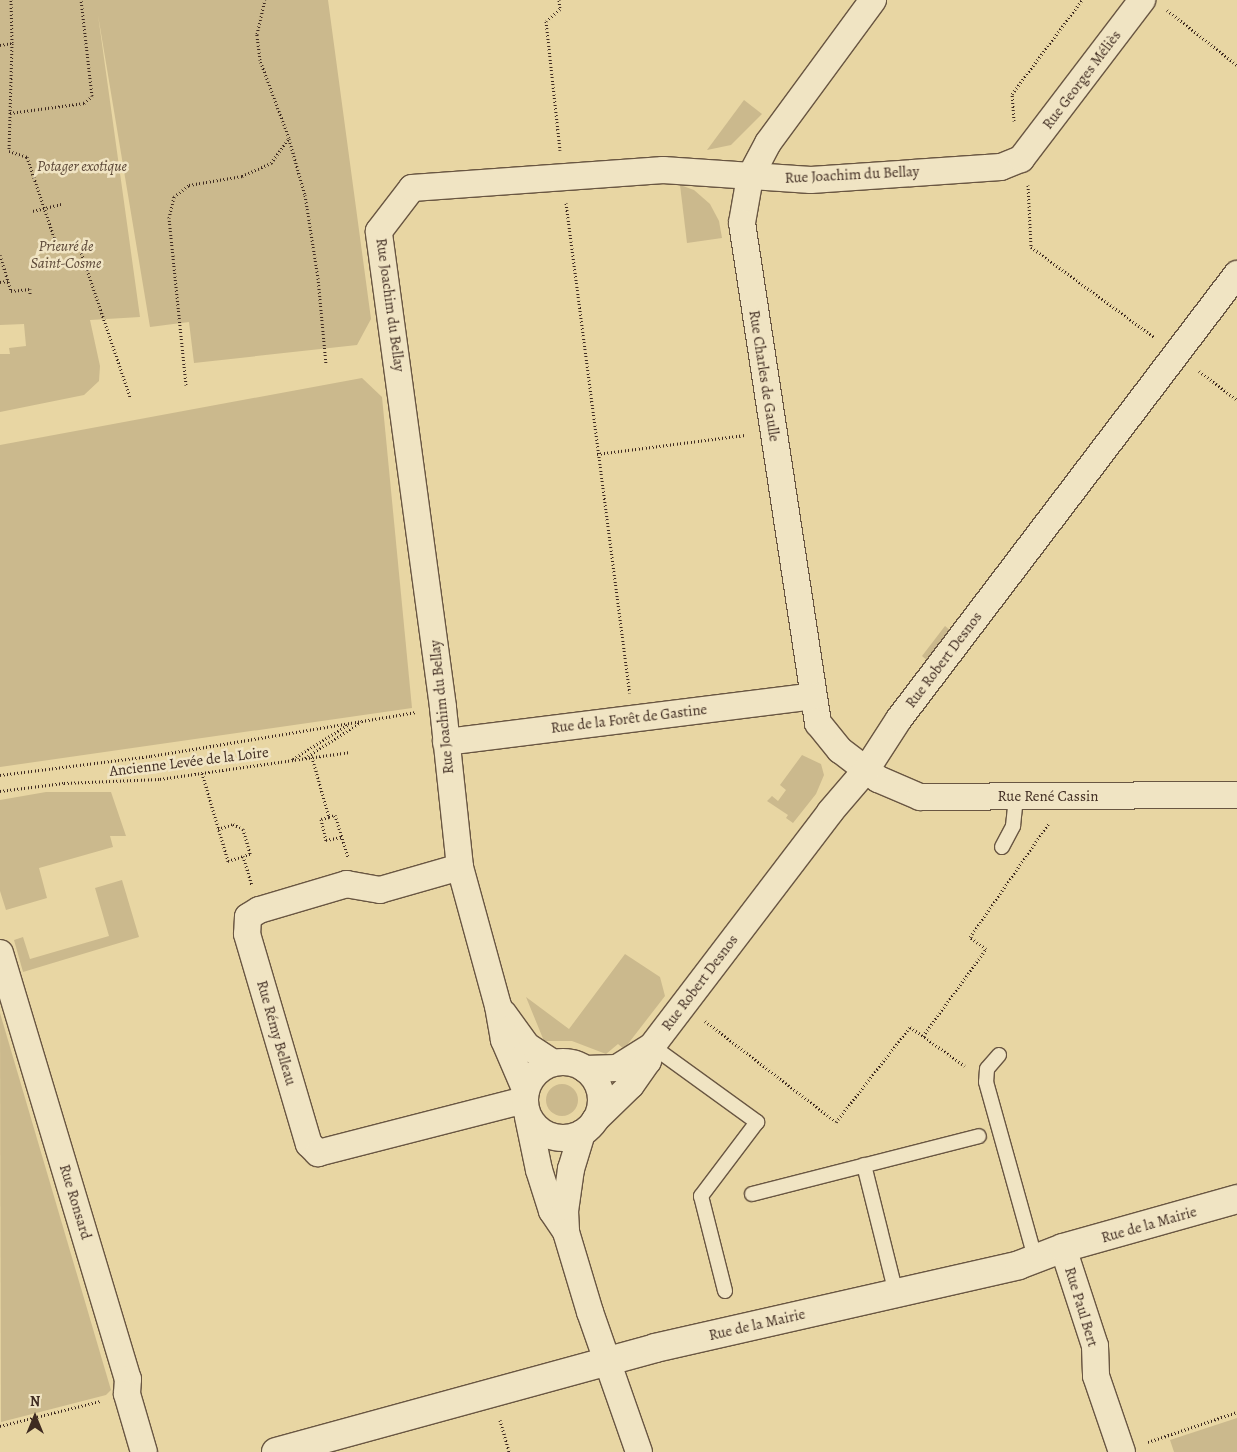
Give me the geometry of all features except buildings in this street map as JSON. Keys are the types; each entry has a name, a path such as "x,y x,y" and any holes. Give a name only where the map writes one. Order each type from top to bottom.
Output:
{"street":[{"name":"Rue Charles de Gaulle","path":"866,770 828,737 818,723 812,696 742,223 750,177 788,112 873,0"},
{"name":"Rue Georges Méliès","path":"1021,159 1152,3"},
{"name":"Rue Joachim du Bellay","path":"566,1232 552,1211 533,1147 526,1103 504,1040 498,1006 460,867 443,707 379,231 412,188 688,169 750,177 811,180 1001,167 1021,159"},
{"name":"Rue Robert Desnos","path":"585,1069 617,1068 652,1046 830,812 866,770 899,719 1237,274"},
{"name":"Rue de la Forêt de Gastine","path":"446,742 812,696"},
{"name":"Rue René Cassin","path":"866,770 893,788 920,797 1016,798 1237,795"},
{"name":"Rue Rémy Belleau","path":"460,867 380,890 347,884 259,910 248,917 247,934 308,1144 318,1153 526,1103"},
{"name":"Rue Ronsard","path":"0,953 128,1379 127,1394 144,1452"},
{"name":"Rue Joachim du Bellay","path":"498,1006 527,1046 553,1063"},
{"name":"Rue Robert Desnos","path":"588,1126 631,1085 648,1061 652,1046"},
{"path":"566,1062 585,1069 600,1090 600,1109 588,1126 570,1137 552,1136 536,1127 526,1103 535,1073 553,1063 566,1062"},
{"name":"Rue Joachim du Bellay","path":"588,1126 571,1169 565,1211 566,1232 607,1361 639,1452"},
{"name":"Rue de la Mairie","path":"276,1452 607,1361 1019,1265 1034,1257 1063,1248 1237,1199"},
{"name":"Rue Paul Bert","path":"1063,1248 1095,1346 1096,1376 1122,1451"}],"lane":[{"path":"1002,847 1013,826 1016,798"},
{"path":"652,1046 757,1122 701,1196 725,1292"},
{"path":"999,1055 986,1069 986,1082 1034,1257"},
{"path":"752,1194 979,1136"},
{"path":"864,1165 896,1293"}],"path":[{"path":"11,0 12,42 9,151 27,157 57,246 78,242 130,397"},
{"path":"10,113 84,103 92,96 81,0"},
{"path":"265,0 257,34 260,60 289,138 305,195 318,278 326,365"},
{"path":"559,0 560,9 546,21 597,454 634,718"},
{"path":"1082,0 1012,94 1015,139 1028,180 1031,247 1237,400"},
{"path":"1152,3 1237,65"},
{"path":"0,45 12,42"},
{"path":"186,385 168,218 174,197 189,185 242,176 271,163 289,138"},
{"path":"33,211 61,204"},
{"path":"0,255 11,291 30,289 30,296"},
{"path":"0,282 8,281"},
{"path":"597,454 772,431"},
{"path":"0,775 151,756 443,707"},
{"path":"302,759 363,720"},
{"path":"291,761 351,722"},
{"name":"Ancienne Levée de la Loire","path":"0,791 64,783 160,779 350,752"},
{"path":"312,758 329,817"},
{"path":"202,773 218,829 228,860 250,854 243,829 233,824 218,829"},
{"path":"923,1036 986,949 970,937 1048,828 1055,797"},
{"path":"342,837 326,840 321,820 336,815 344,844"},
{"path":"243,856 250,879"},
{"path":"700,1018 836,1122 910,1027 986,1082"},
{"path":"0,1426 106,1400"},
{"path":"1122,1451 1237,1412"},
{"path":"497,1413 509,1452"}],"green space":[{"path":"0,0 328,0 371,319 357,345 194,363 189,322 150,327 98,15 140,317 90,320 100,366 99,381 84,395 0,412 0,354 10,354 9,348 26,346 24,324 0,325"},
{"path":"744,100 762,114 731,145 707,150"},
{"path":"680,185 694,190 710,204 719,221 722,238 687,243"},
{"path":"362,378 382,397 412,708 0,767 0,445"},
{"path":"945,626 951,631 928,661 922,656"},
{"path":"802,755 821,764 824,775 816,794 793,823 786,818 788,815 767,801 772,796 778,801 786,790 780,785"},
{"path":"46,792 111,792 126,836 110,836 113,847 39,868 47,898 6,910 0,891 0,800"},
{"path":"122,880 139,937 23,972 14,940 23,937 30,959 109,936 95,888"},
{"path":"625,954 660,977 665,996 624,1049 618,1044 606,1054 572,1041 544,1041 526,997 569,1029"},
{"path":"0,1013 111,1390 106,1395 1,1422"},
{"path":"562,1084 568,1085 573,1089 577,1094 577,1106 573,1111 568,1115 562,1116 556,1115 551,1111 547,1106 546,1100 547,1094 551,1089 556,1085"},
{"path":"1237,1418 1237,1452 1174,1452 1170,1440"}],"park label":[{"name":"Potager exotique","path":"82,167"},
{"name":"Prieuré de Saint-Cosme","path":"66,254"}]}
